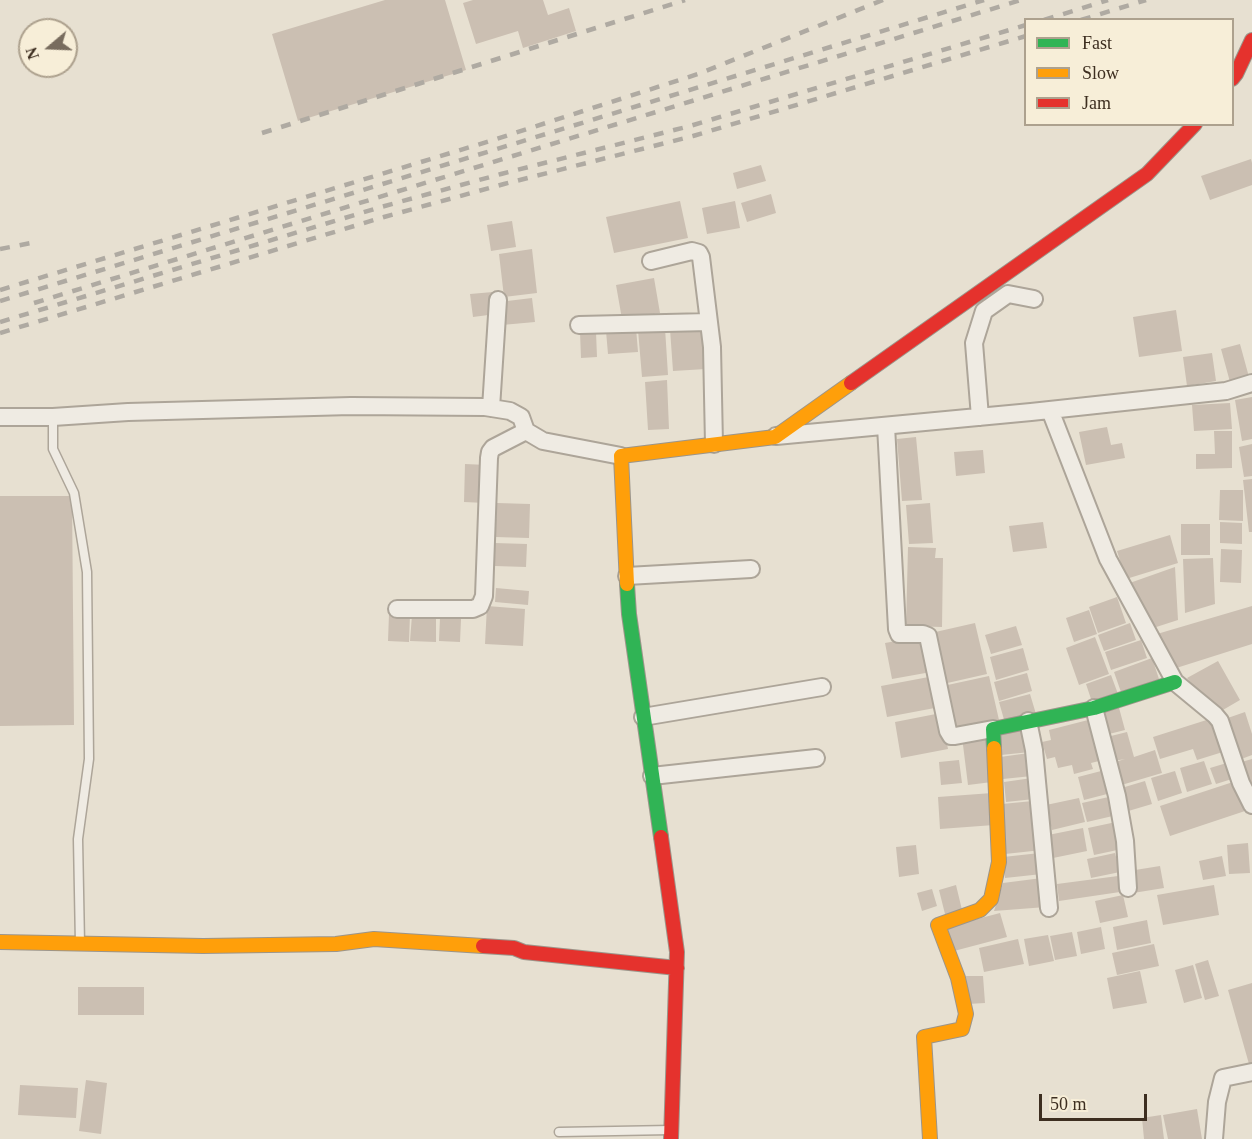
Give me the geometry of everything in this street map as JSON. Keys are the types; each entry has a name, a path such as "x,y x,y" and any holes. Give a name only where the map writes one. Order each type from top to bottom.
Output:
{"street":[{"path":"1234,77 1252,40"},
{"path":"775,436 1147,174 1193,126"},
{"path":"651,261 692,250 699,253 712,347 714,444"},
{"path":"980,417 974,343 984,311 1008,294 1034,299"},
{"path":"491,408 498,300"},
{"path":"579,325 709,322"},
{"path":"0,417 351,406 491,408 510,411 521,417 526,430 543,441 621,456 775,436 1226,391 1252,383"},
{"path":"1050,410 1108,559 1175,682 1220,721 1241,783 1252,805"},
{"path":"886,426 897,629 899,634 928,636 948,731 951,736 1094,708 1175,682"},
{"path":"397,609 472,609 480,606 484,596 490,452 493,448 526,430"},
{"path":"621,456 628,614 677,952 671,1135"},
{"path":"627,576 750,569"},
{"path":"643,717 822,687"},
{"path":"1094,708 1117,796 1125,841 1128,888"},
{"path":"1028,722 1034,750 1049,908"},
{"path":"930,1139 924,1037 962,1029 966,1014 958,978 938,926 980,910 990,899 999,862 993,729"},
{"path":"652,776 816,758"},
{"path":"0,942 258,946 336,944 374,939 514,948 524,952 677,968"},
{"path":"1214,1139 1217,1102 1223,1078 1252,1072"}],"lane":[{"path":"53,417 53,449 75,492 87,572 89,759 78,839 80,944"},
{"path":"559,1132 671,1135"}],"building":[{"path":"385,0 445,0 466,70 298,121 272,34"},
{"path":"473,0 543,0 548,15 569,8 576,31 523,48 518,31 476,44 463,3"},
{"path":"1251,159 1252,185 1210,200 1201,176"},
{"path":"761,165 766,181 737,189 733,173"},
{"path":"771,194 776,213 747,222 741,203"},
{"path":"680,201 688,238 614,253 606,217"},
{"path":"735,201 740,228 707,234 702,208"},
{"path":"512,221 516,247 491,251 487,225"},
{"path":"532,249 537,293 504,297 499,254"},
{"path":"654,278 660,313 622,319 616,285"},
{"path":"493,292 496,314 473,317 470,294"},
{"path":"532,298 535,322 502,325 499,302"},
{"path":"1176,310 1182,351 1139,357 1133,317"},
{"path":"703,327 706,369 673,371 670,329"},
{"path":"636,328 638,352 608,354 606,331"},
{"path":"665,328 668,375 642,377 638,330"},
{"path":"580,332 596,332 597,357 581,358"},
{"path":"1240,344 1249,377 1230,382 1221,349"},
{"path":"1212,353 1216,381 1187,386 1183,357"},
{"path":"667,380 669,429 648,430 645,382"},
{"path":"1252,397 1252,439 1242,441 1235,400"},
{"path":"1230,403 1232,429 1194,431 1192,405"},
{"path":"1107,427 1111,445 1122,443 1125,458 1086,465 1079,432"},
{"path":"1214,431 1232,431 1232,468 1196,469 1196,454 1215,454"},
{"path":"916,437 922,500 902,501 897,439"},
{"path":"1252,444 1252,476 1244,477 1239,447"},
{"path":"983,450 985,473 956,476 954,452"},
{"path":"465,464 487,465 486,503 464,502"},
{"path":"1252,479 1252,532 1249,532 1243,480"},
{"path":"1220,490 1243,490 1243,521 1219,520"},
{"path":"0,496 72,496 74,725 0,726"},
{"path":"497,503 530,504 529,538 495,537"},
{"path":"930,503 933,543 909,544 906,505"},
{"path":"1043,522 1047,548 1013,552 1009,526"},
{"path":"1220,522 1242,523 1242,544 1220,543"},
{"path":"1181,524 1210,524 1210,555 1181,555"},
{"path":"1170,535 1178,563 1126,579 1117,551"},
{"path":"495,543 527,544 526,567 495,566"},
{"path":"908,547 936,548 935,558 943,558 942,627 906,626"},
{"path":"1221,549 1242,550 1241,583 1220,582"},
{"path":"1213,558 1215,604 1185,613 1183,559"},
{"path":"1175,567 1178,620 1150,629 1124,585"},
{"path":"496,588 529,591 528,605 495,602"},
{"path":"1117,597 1126,623 1098,633 1089,607"},
{"path":"487,606 525,609 523,646 485,644"},
{"path":"1252,606 1252,644 1170,670 1157,634"},
{"path":"1089,610 1097,634 1074,642 1066,618"},
{"path":"389,614 410,615 409,642 388,641"},
{"path":"412,615 436,616 436,642 410,641"},
{"path":"440,618 461,619 460,642 439,641"},
{"path":"975,623 987,674 943,684 931,633"},
{"path":"1130,623 1136,640 1104,651 1098,635"},
{"path":"1016,626 1022,645 991,654 985,635"},
{"path":"924,636 931,672 892,679 885,643"},
{"path":"1095,637 1109,674 1079,685 1066,648"},
{"path":"1141,640 1147,658 1111,670 1105,652"},
{"path":"1023,648 1029,670 996,680 990,657"},
{"path":"1152,658 1160,682 1122,695 1114,672"},
{"path":"1218,661 1240,700 1216,714 1187,678"},
{"path":"1027,673 1032,691 999,701 994,682"},
{"path":"1111,675 1118,694 1092,702 1086,684"},
{"path":"934,676 940,707 887,717 881,686"},
{"path":"989,676 999,720 953,730 943,686"},
{"path":"1030,694 1036,714 1005,723 999,702"},
{"path":"1118,704 1125,730 1109,734 1102,708"},
{"path":"1245,712 1252,734 1252,755 1236,761 1222,720"},
{"path":"941,713 948,749 901,758 895,722"},
{"path":"1216,717 1226,751 1197,760 1193,749 1160,759 1153,737"},
{"path":"1092,719 1103,760 1091,763 1093,769 1074,774 1072,765 1058,768 1055,757 1047,759 1042,742 1051,740 1049,730"},
{"path":"1028,728 1030,752 1001,755 998,732"},
{"path":"1127,732 1134,757 1155,750 1162,773 1118,786 1112,763 1125,759 1114,761 1107,737"},
{"path":"986,734 992,782 968,785 962,737"},
{"path":"1029,753 1032,776 1003,779 1000,757"},
{"path":"1252,759 1252,784 1245,786 1238,763"},
{"path":"959,760 962,783 941,785 939,762"},
{"path":"1204,761 1212,784 1187,792 1180,768"},
{"path":"1230,762 1235,778 1216,784 1210,768"},
{"path":"1105,770 1111,793 1084,800 1078,777"},
{"path":"1175,771 1182,793 1158,801 1151,778"},
{"path":"1032,778 1034,799 1006,802 1004,782"},
{"path":"1145,781 1152,804 1125,812 1118,789"},
{"path":"1236,781 1245,811 1170,836 1160,806"},
{"path":"992,793 994,825 940,829 938,797"},
{"path":"1113,796 1117,815 1087,822 1082,803"},
{"path":"1079,798 1085,822 1052,830 1046,805"},
{"path":"1033,801 1042,850 1005,854 1002,804"},
{"path":"1116,822 1122,849 1094,855 1088,828"},
{"path":"1083,828 1087,851 1053,858 1048,835"},
{"path":"1248,843 1250,873 1229,874 1227,845"},
{"path":"916,845 919,874 899,877 896,847"},
{"path":"1040,853 1042,874 1005,878 1003,857"},
{"path":"1115,853 1120,872 1091,878 1087,859"},
{"path":"1222,856 1226,876 1203,880 1199,861"},
{"path":"1160,866 1164,888 1133,893 1129,871"},
{"path":"1118,876 1120,892 1059,901 1057,884"},
{"path":"1042,878 1046,907 994,911 1003,883"},
{"path":"956,885 963,914 946,918 939,890"},
{"path":"1214,885 1219,915 1163,925 1157,895"},
{"path":"932,889 937,906 922,911 917,893"},
{"path":"1123,895 1128,917 1100,923 1095,901"},
{"path":"1000,913 1007,937 954,951 947,927"},
{"path":"1147,920 1151,943 1117,950 1113,927"},
{"path":"1101,927 1105,949 1081,954 1077,932"},
{"path":"1072,932 1077,956 1055,960 1050,936"},
{"path":"1048,935 1054,961 1029,966 1024,939"},
{"path":"1018,939 1024,964 984,972 979,948"},
{"path":"1154,944 1159,966 1117,975 1112,953"},
{"path":"1208,960 1219,996 1205,1000 1195,964"},
{"path":"1193,965 1202,998 1184,1003 1175,970"},
{"path":"1140,971 1147,1003 1113,1009 1107,978"},
{"path":"966,976 983,976 985,1003 968,1004"},
{"path":"1252,983 1252,1063 1249,1064 1228,990"},
{"path":"78,987 144,987 144,1015 78,1015"},
{"path":"86,1080 107,1083 101,1134 79,1131"},
{"path":"20,1085 78,1088 76,1118 18,1115"},
{"path":"1197,1109 1202,1139 1168,1139 1163,1115"},
{"path":"1161,1115 1164,1139 1144,1139 1142,1118"}],"railway":[{"path":"262,133 685,0"},
{"path":"0,290 490,141 698,74 883,0"},
{"path":"0,301 984,0"},
{"path":"34,303 1021,0"},
{"path":"1050,18 1108,0"},
{"path":"1088,18 1146,0"},
{"path":"0,322 381,207 690,126 1024,26"},
{"path":"0,333 384,217 693,136 1024,37"},
{"path":"0,249 31,243"}],"traffic: fast":[{"path":"627,584 629,614 661,837"},
{"path":"994,748 993,729 1094,708 1175,682"}],"traffic: slow":[{"path":"627,584 621,456 775,437 851,383"},
{"path":"930,1139 924,1037 962,1029 966,1014 958,978 938,925 980,910 991,899 999,862 994,748"},
{"path":"0,942 203,946 336,944 374,939 483,946"}],"traffic: jam":[{"path":"1234,76 1252,40"},
{"path":"851,383 1147,174 1193,126"},
{"path":"661,837 677,952 671,1139"},
{"path":"483,946 677,968"}]}
